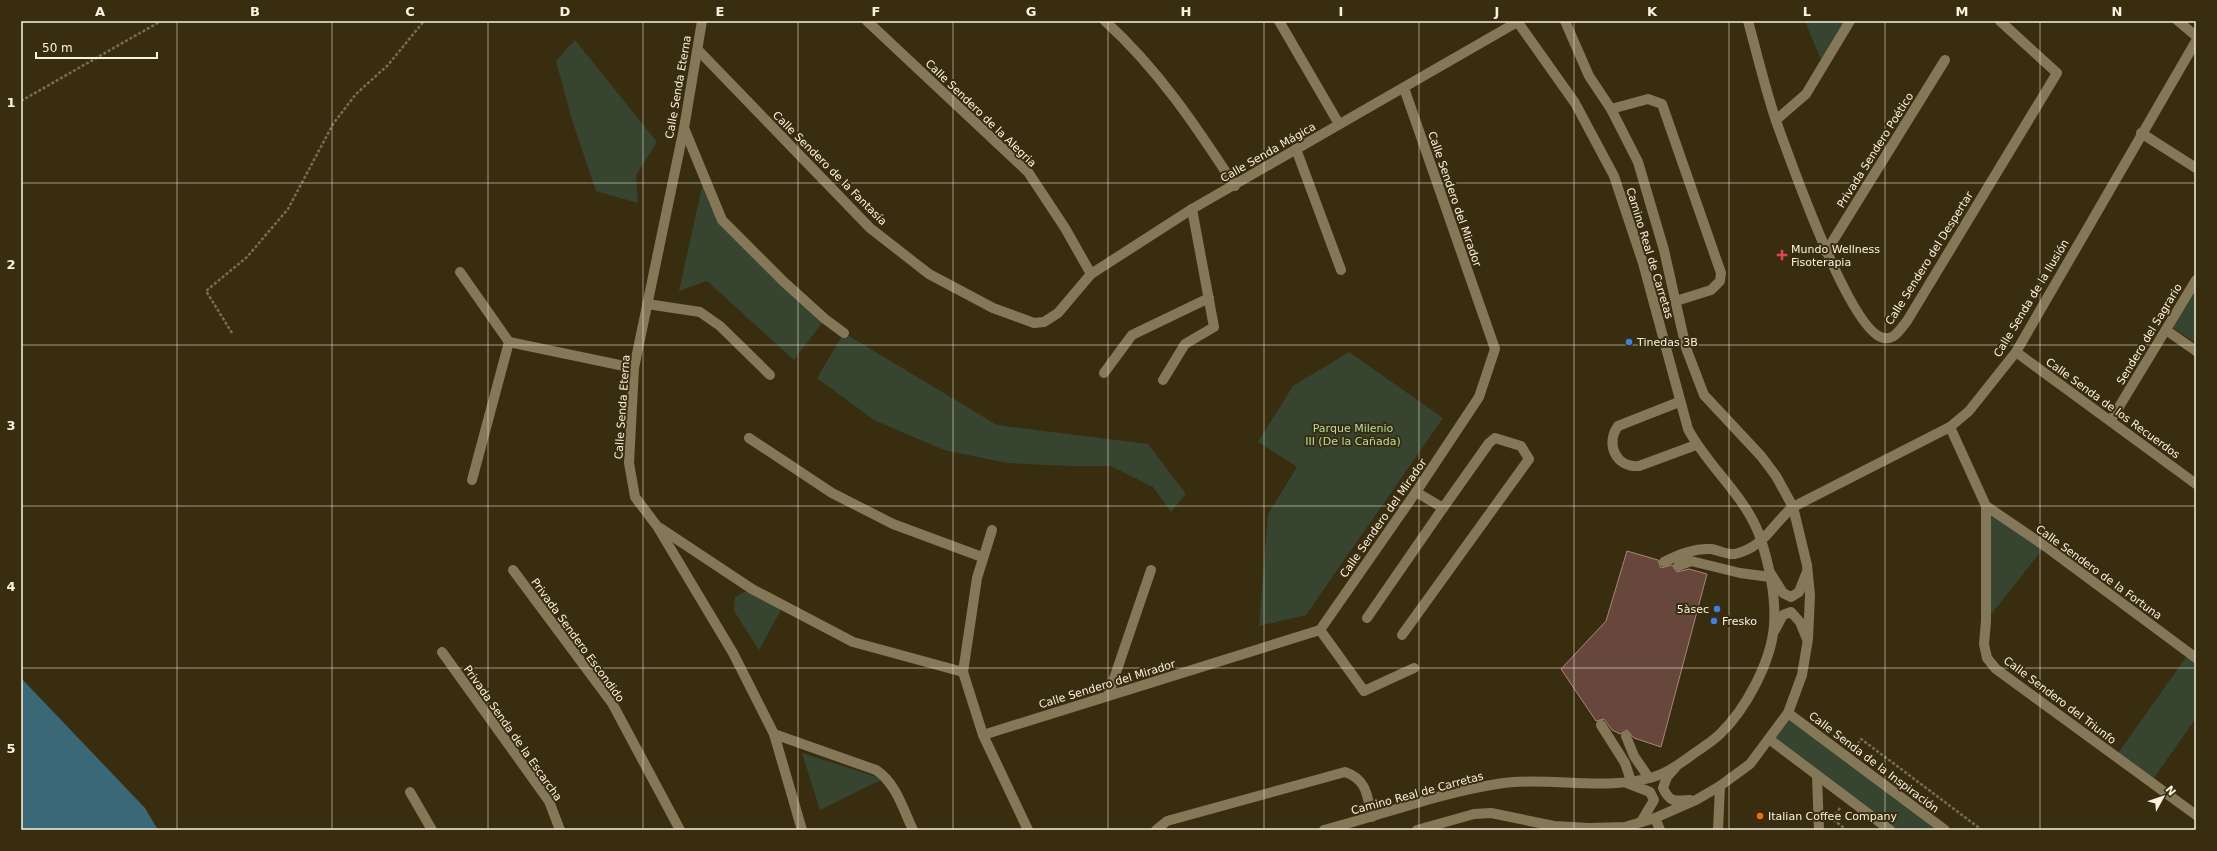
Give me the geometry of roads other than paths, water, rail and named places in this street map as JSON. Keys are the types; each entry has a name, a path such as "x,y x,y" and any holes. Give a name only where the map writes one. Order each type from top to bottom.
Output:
{"street":[{"name":"Calle Senda Eterna","path":"702,21 684,128 634,368 629,463 635,497 657,526 732,653 774,734 802,830"},
{"name":"Calle Sendero de la Alegria","path":"867,21 1028,172 1065,228 1091,274"},
{"path":"1105,21 1128,41 1167,86 1235,186"},
{"path":"1279,21 1339,124"},
{"name":"Calle Senda Mágica","path":"1044,322 1058,313 1091,274 1192,209 1235,186 1296,149 1518,21"},
{"name":"Camino Real de Carretas","path":"1324,830 1473,788 1518,781 1626,781 1649,778 1676,767 1720,734 1751,695 1766,658 1774,627 1770,574 1762,542 1748,512 1728,484 1696,445 1688,429 1643,264 1614,176 1575,102 1518,21"},
{"name":"Camino Real de Carretas","path":"1417,830 1474,814 1491,813 1554,826 1624,827 1655,818 1696,800 1720,786 1750,764 1788,713 1802,675 1808,643 1810,595 1807,571 1793,507 1776,476 1760,456 1704,395 1686,348 1676,301 1638,162 1611,109 1589,76 1565,21"},
{"name":"Calle Sendero del Despertar","path":"1748,21 1776,120 1826,252 1859,317 1877,336 1885,338 1892,337 1907,321 2057,73 2000,21"},
{"path":"1776,120 1806,94 1850,21"},
{"path":"2178,21 2196,36"},
{"name":"Calle Senda de la Ilusión","path":"1762,542 1784,514 1793,507 1950,427 1969,411 2016,352 2196,41"},
{"name":"Calle Sendero de la Fantasía","path":"698,50 870,228 929,274 993,308 1034,323 1044,322"},
{"name":"Privada Sendero Poético","path":"1826,252 1945,60"},
{"name":"Calle Sendero del Mirador","path":"983,735 1320,630 1416,492 1479,397 1495,349 1404,88"},
{"path":"1611,109 1648,99 1662,104 1721,273 1720,282 1711,290 1676,301"},
{"path":"684,128 722,220 784,282 825,319 844,333"},
{"path":"2141,134 2196,168"},
{"path":"1296,149 1341,270"},
{"path":"1163,380 1185,344 1214,328 1192,209"},
{"path":"460,272 509,342 634,368"},
{"name":"Sendero del Sagrario","path":"2111,420 2196,280"},
{"path":"1104,373 1132,335 1209,298"},
{"path":"647,304 700,312 720,326 770,375"},
{"path":"2166,330 2196,351"},
{"path":"472,480 509,342"},
{"name":"Calle Senda de los Recuerdos","path":"2016,352 2111,420 2196,484"},
{"path":"1680,402 1618,426 1611,440 1612,448 1620,459 1632,467 1639,466 1696,445"},
{"name":"Calle Sendero del Triunfo","path":"1950,427 1986,506 1986,621 1984,644 1987,658 1996,669 2196,815"},
{"path":"749,438 832,493 893,524 982,557"},
{"path":"1367,618 1489,443 1495,438 1521,446 1529,459 1402,635"},
{"path":"1416,492 1443,508"},
{"name":"Calle Sendero de la Fortuna","path":"1986,506 2045,546 2196,658"},
{"path":"657,526 752,588 853,642 963,672"},
{"path":"992,530 982,557 977,578 963,672 983,735 1028,830"},
{"path":"1664,562 1679,554 1710,549 1734,554 1762,542"},
{"path":"1678,566 1691,561 1740,573 1770,574 1783,593 1791,597 1799,592 1807,571"},
{"name":"Privada Sendero Escondido","path":"513,570 612,703 680,830"},
{"path":"1108,696 1151,570"},
{"path":"1770,641 1782,614 1792,612 1800,622 1808,643"},
{"path":"1320,630 1364,691 1414,668"},
{"name":"Privada Senda de la Escarcha","path":"442,652 549,802 560,830"},
{"name":"Calle Senda de la Inspiración","path":"1788,713 1945,830"},
{"path":"1601,725 1625,763 1626,781 1650,792 1654,800 1641,822"},
{"path":"774,734 876,770 886,776 891,783 913,830"},
{"path":"1626,736 1634,756 1649,778"},
{"path":"1769,739 1884,828"},
{"path":"1676,767 1667,778 1663,788 1667,797 1673,800 1696,800"},
{"path":"1156,830 1167,821 1345,772 1356,776 1363,783 1372,817"},
{"path":"1817,776 1819,830"},
{"path":"1718,830 1720,786"},
{"path":"410,792 432,830"},
{"path":"1655,818 1660,830"}],"water":[{"path":"21,678 145,808 158,830 21,830"}],"place":[{"name":"Mundo Wellness Fisoterapia","path":"1782,255"},
{"name":"Tinedas 3B","path":"1629,342"},
{"name":"5àsec","path":"1717,609"},
{"name":"Fresko","path":"1714,621"},
{"name":"Italian Coffee Company","path":"1760,816"}],"park label":[{"name":"Parque Milenio III (De la Cañada)","path":"1353,434"}]}
